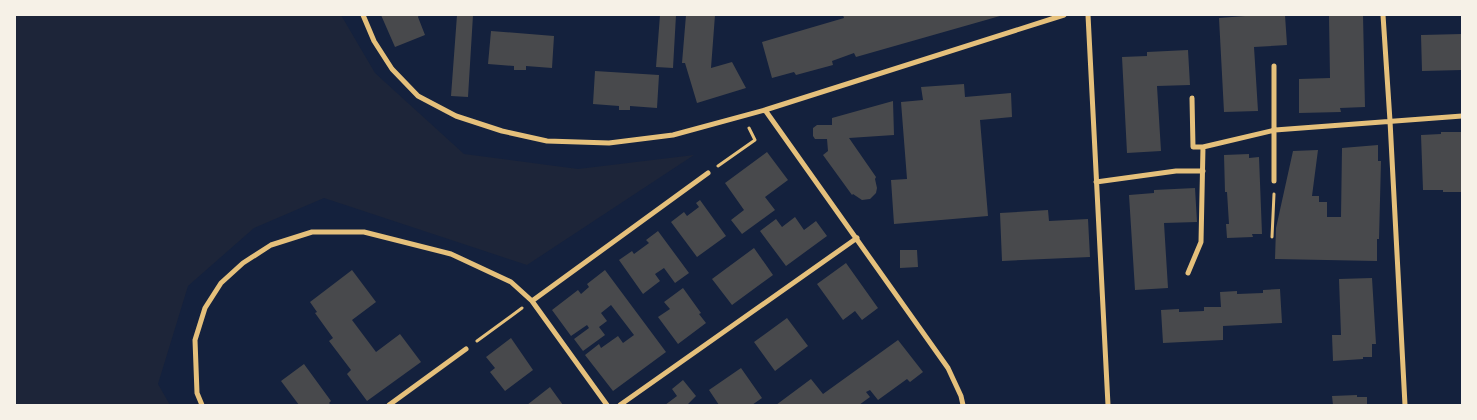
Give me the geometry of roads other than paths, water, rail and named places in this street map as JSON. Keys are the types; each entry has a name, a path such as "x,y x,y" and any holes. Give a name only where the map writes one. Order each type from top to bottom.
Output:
{"street":[{"path":"363,15 374,41 392,69 418,96 456,116 502,131 548,141 609,143 673,135 765,110 1064,15"},
{"path":"1088,15 1108,405"},
{"path":"1383,15 1405,405"},
{"path":"1274,66 1274,181"},
{"path":"1192,98 1193,147 1203,147 1275,130 1462,116"},
{"path":"765,110 948,368 961,396 963,405"},
{"path":"1188,273 1200,242 1203,147"},
{"path":"1096,182 1176,171 1203,172"},
{"path":"532,301 708,173"},
{"path":"202,405 196,393 195,340 205,308 221,283 243,263 271,245 312,232 364,232 451,254 511,282 532,301 607,405"},
{"path":"620,405 857,238"},
{"path":"389,405 466,349"}]}
